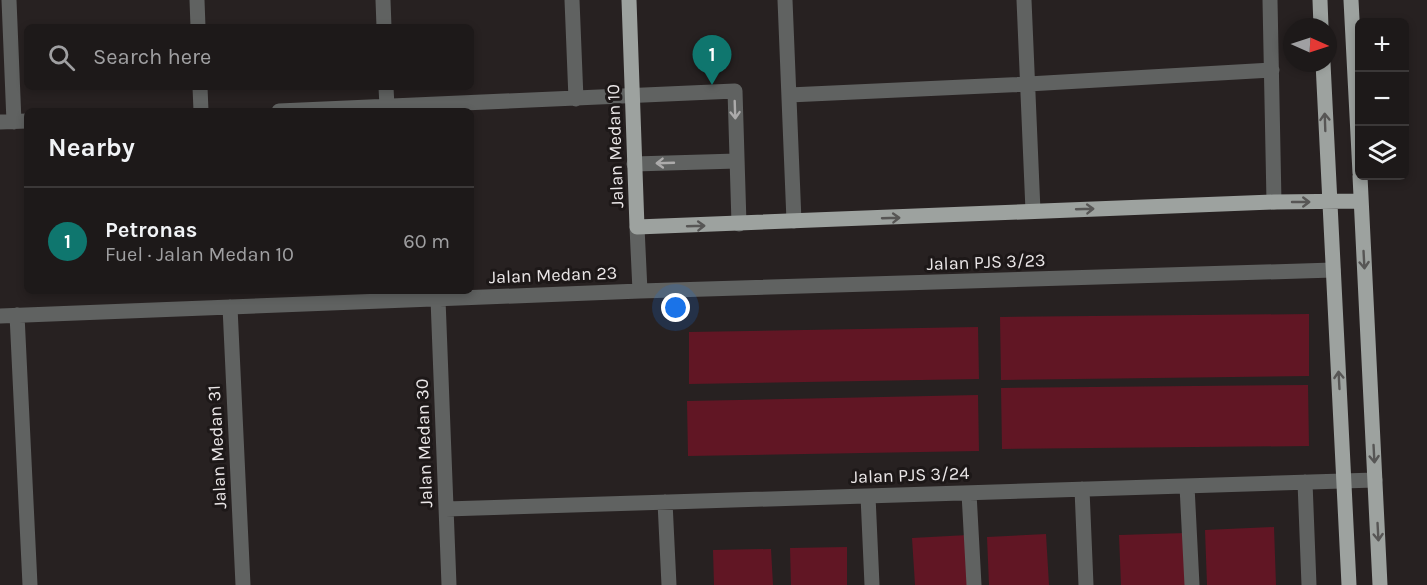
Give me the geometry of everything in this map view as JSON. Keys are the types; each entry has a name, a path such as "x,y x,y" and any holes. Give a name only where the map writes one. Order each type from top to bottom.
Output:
{"main road":[{"name":"Jalan Medan 10","path":"629,0 637,227"},
{"path":"1320,0 1321,18"},
{"path":"1351,0 1358,126"},
{"path":"1323,72 1328,202 1349,585"},
{"path":"1360,180 1380,585"},
{"path":"637,227 1275,202 1361,201"}],"street":[{"path":"9,0 14,122"},
{"path":"197,0 198,24"},
{"path":"383,0 384,24"},
{"path":"572,0 576,99"},
{"path":"785,0 794,221"},
{"path":"1024,0 1033,211"},
{"path":"1270,0 1275,202"},
{"path":"789,95 1272,70"},
{"path":"201,90 201,108"},
{"path":"386,90 387,106"},
{"path":"349,108 735,91 739,224"},
{"path":"634,164 737,161"},
{"name":"Jalan Medan 10","path":"637,227 640,291"},
{"name":"Jalan PJS 3/23","path":"640,291 1333,270"},
{"name":"Jalan Medan 23","path":"0,316 230,307 319,297 438,299 640,291"},
{"name":"Jalan Medan 30","path":"438,299 449,585"},
{"name":"Jalan Medan 31","path":"230,307 243,585"},
{"path":"17,315 30,585"},
{"name":"Jalan PJS 3/24","path":"446,509 1375,480"},
{"path":"1305,482 1309,585"},
{"path":"1187,486 1192,585"},
{"path":"1082,489 1086,585"},
{"path":"969,493 974,585"},
{"path":"868,496 872,585"},
{"path":"665,502 669,585"}],"building":[{"path":"1309,314 1309,376 1001,380 1000,317"},
{"path":"978,327 979,379 689,384 689,332"},
{"path":"1308,385 1309,446 1002,449 1001,388"},
{"path":"978,395 979,451 688,456 687,401"},
{"path":"1274,527 1276,585 1207,585 1205,530"},
{"path":"1187,533 1189,585 1121,585 1119,535"},
{"path":"1046,534 1049,585 989,585 987,537"},
{"path":"968,535 971,585 915,585 912,538"},
{"path":"847,547 847,585 791,585 790,548"},
{"path":"771,549 773,585 714,585 713,550"}],"place":[{"name":"Petronas","path":"712,85"}]}
